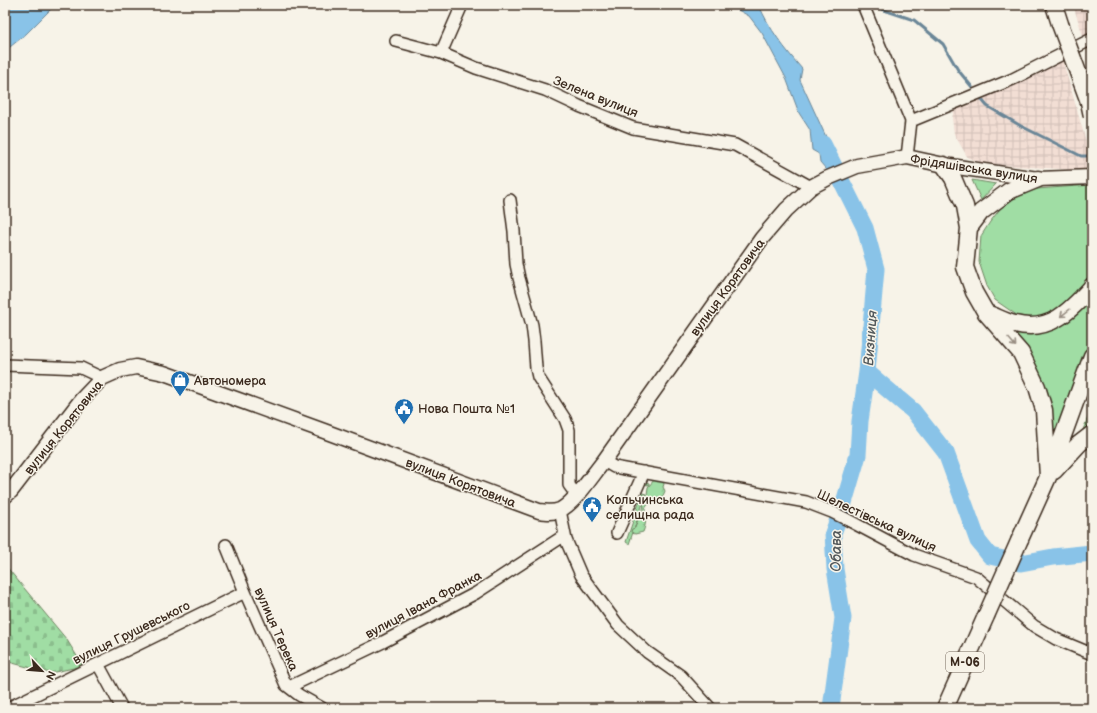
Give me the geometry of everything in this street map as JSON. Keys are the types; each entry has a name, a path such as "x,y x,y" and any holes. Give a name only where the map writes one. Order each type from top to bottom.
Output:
{"highway":[{"path":"1054,5 1089,102 1092,116"},
{"path":"944,165 953,178 965,206 969,228 965,266 974,292 986,313 1021,353 1037,387 1044,410 1048,477"},
{"path":"969,228 981,212 1008,191 1038,179"},
{"path":"986,313 1015,324 1030,326 1045,324 1060,318 1075,305 1092,286"},
{"name":"М-06","path":"945,708 1048,477 1092,356"},
{"path":"1048,477 1079,444 1092,434"}],"main road":[{"name":"Фрідяшівська вулиця","path":"828,178 857,166 907,157 944,165 1038,179 1092,177"},
{"name":"вулиця Корятовича","path":"5,496 11,491 82,399 102,378 120,370 136,367 164,373 539,511 548,512 560,510 577,496 604,461 762,238 786,210 811,187 828,178"}],"street":[{"path":"441,53 462,5"},
{"path":"863,5 911,121 907,157"},
{"path":"911,121 1013,79 1092,39"},
{"name":"Зелена вулиця","path":"396,41 441,53 476,68 544,90 633,128 736,145 811,187"},
{"path":"510,200 516,264 532,324 538,377 565,419 569,430 569,485 577,496"},
{"path":"5,365 81,368 102,378"},
{"name":"Шелестівська вулиця","path":"604,461 614,467 806,502 832,512 914,555 976,577 1034,626 1056,639 1092,654"},
{"path":"618,533 644,472"},
{"path":"560,510 566,540 581,575 618,625 647,652 681,676 710,708"},
{"name":"вулиця Івана Франка","path":"289,687 383,642 476,593 565,535"},
{"name":"вулиця Терека","path":"226,546 286,685 299,695 322,708"},
{"name":"вулиця Грушевського","path":"8,708 245,592"},
{"path":"98,664 122,708"}],"shaded area":[{"path":"1073,5 1092,5 1092,63 1089,54"},
{"path":"1062,58 1092,162 1092,169 1090,171 985,164 968,158 954,134 952,118 955,107"}],"green space":[{"path":"972,180 996,184 981,200"},
{"path":"1092,185 1092,276 1088,285 1072,303 1043,319 1018,316 995,300 987,286 979,262 981,236 1000,209 1012,198 1037,189"},
{"path":"1092,298 1092,333 1087,352 1055,438 1050,410 1027,351 1013,330"},
{"path":"1092,407 1092,426 1081,435"},
{"path":"655,479 663,481 665,491 659,500 646,507 644,530 643,532 635,534 631,532 632,529 635,528 639,516 643,510 644,502 641,496 647,495 648,487"},
{"path":"642,481 649,483 649,485 642,484 640,490"},
{"path":"639,492 646,494 629,544 626,542 640,500 638,497"},
{"path":"5,565 67,640 83,666 50,673 5,661"}],"water":[{"path":"5,5 55,5 26,34 5,51"},
{"path":"734,5 759,5 778,38 802,69 800,80 838,163 826,169 820,162 819,154 812,150 810,130 799,113 786,78 762,33 749,16 738,10"}],"waterway":[{"path":"873,5 914,20 943,44 958,70 972,87"},
{"path":"982,100 987,106 1021,126 1081,156 1092,156"},
{"name":"Визниця","path":"823,144 865,228 876,269 867,372 913,411 946,453 978,541 990,556 1021,563 1053,557 1092,553"},
{"name":"Обава","path":"831,708 843,618 835,569 833,533 843,506 858,455 860,421 867,372"}],"place":[{"name":"Автономера","path":"180,397"},
{"name":"Нова Пошта №1","path":"404,425"},
{"name":"Кольчинська селищна рада","path":"592,523"}]}
